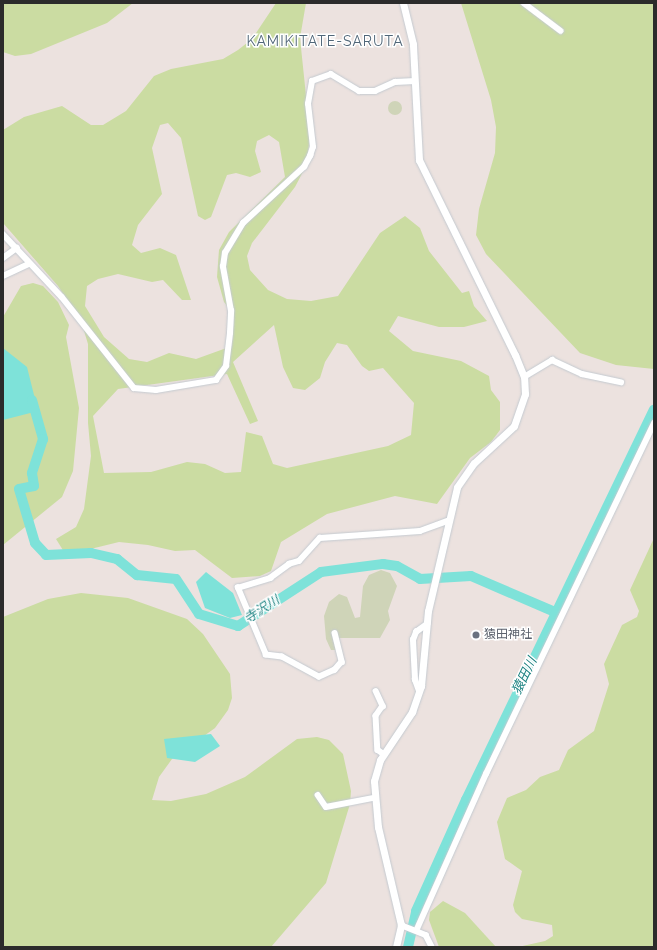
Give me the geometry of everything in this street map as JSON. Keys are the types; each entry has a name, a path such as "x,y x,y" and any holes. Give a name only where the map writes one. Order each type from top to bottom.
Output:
{"street":[{"path":"396,947 401,925 373,798 374,781 384,754 412,712 419,691 427,624 447,521 464,477 505,437 520,416 525,394 524,377 425,179 419,160 413,44 403,3"},
{"path":"524,3 561,31"},
{"path":"3,234 18,248 29,264 62,297 134,388 156,390 216,380 226,366 231,326 224,283 225,252 244,223 304,167 310,156 313,147 308,104 312,81 331,74 359,91 375,92 395,82 415,81"},
{"path":"3,258 18,248"},
{"path":"3,276 29,264"},
{"path":"524,377 552,360 582,374 621,382"},
{"path":"414,928 654,423"},
{"path":"335,633 342,662 336,670 319,677 282,656 266,655 238,588 270,578 289,564 299,561 320,538 420,531 447,521"},
{"path":"419,691 415,680 413,640 416,632 427,624"},
{"path":"376,691 383,706 376,716 378,750 384,754"},
{"path":"318,795 326,807 373,798"},
{"path":"401,925 414,928 426,935 432,947"}],"green space":[{"path":"3,3 133,3 107,23 31,54 15,56 3,52"},
{"path":"276,3 306,3 300,38 310,134 307,164 295,187 252,243 247,256 250,270 268,290 287,299 311,301 338,296 380,233 405,216 420,228 429,251 462,293 469,291 474,306 487,321 464,327 439,327 398,316 389,331 413,351 461,361 489,376 491,390 500,402 500,430 491,442 470,458 437,504 395,496 327,514 281,542 271,571 260,576 232,578 195,550 175,551 148,545 119,542 66,555 56,539 76,527 84,509 91,456 88,423 88,344 81,321 58,286 3,223 3,130 24,117 62,106 91,125 103,125 126,111 154,76 171,69 223,59 252,39","holes":["168,123 181,138 198,216 205,220 211,217 227,175 236,173 250,177 261,172 255,151 257,141 269,135 279,142 285,177 229,232 219,250 217,277 224,302 234,315 232,346 196,359 169,353 147,362 129,359 104,337 85,306 87,286 98,279 118,274 152,282 163,280 182,300 191,300 176,255 160,248 141,253 132,245 138,225 162,194 152,148 160,125","274,325 283,367 293,388 305,390 320,378 325,362 337,343 347,345 362,366 369,371 383,368 414,403 411,435 388,446 287,468 273,464 262,436 246,432 241,472 225,473 205,464 187,462 151,472 104,473 93,416 118,389 227,374 250,424 258,421 233,362"]},
{"path":"461,3 654,3 654,369 616,365 580,353 486,254 476,235 479,209 495,153 496,127 491,100"},
{"path":"395,101 400,103 402,108 400,113 395,115 390,113 388,108 390,103"},
{"path":"33,283 43,286 58,302 69,325 66,337 79,408 73,471 62,497 3,545 3,317 21,286"},
{"path":"654,538 654,947 518,947 545,941 553,936 552,925 522,919 515,912 513,905 522,871 505,859 497,822 507,798 526,790 540,777 559,770 568,750 594,731 609,684 604,664 622,625 637,617 639,611 630,590"},
{"path":"381,570 390,573 397,586 388,611 390,620 380,638 339,638 341,650 331,650 326,639 324,616 329,602 339,594 347,597 355,618 360,617 363,586 369,575"},
{"path":"81,593 128,598 187,619 203,634 230,674 232,698 228,710 215,728 172,759 159,777 152,800 171,801 206,794 245,777 297,739 317,737 329,740 343,754 351,791 350,804 326,883 271,947 3,947 3,617 48,599"},
{"path":"443,901 465,913 496,947 439,947 429,920 430,912"}],"water":[{"path":"3,348 27,367 38,411 3,420"},
{"path":"206,572 233,593 242,615 230,618 205,608 196,582"},
{"path":"211,734 220,746 195,762 167,758 164,739"}],"waterway":[{"name":"寺沢川","path":"32,400 43,439 32,473 34,486 19,489 35,543 46,555 91,553 117,559 137,575 176,579 199,614 238,626 321,572 383,564 397,566 420,579 471,576 555,612"},
{"name":"猿田川","path":"408,947 416,911 466,800 654,410"}],"place":[{"name":"猿田神社","path":"476,635"}],"district":[{"name":"KAMIKITATE-SARUTA","path":"325,41"}]}
